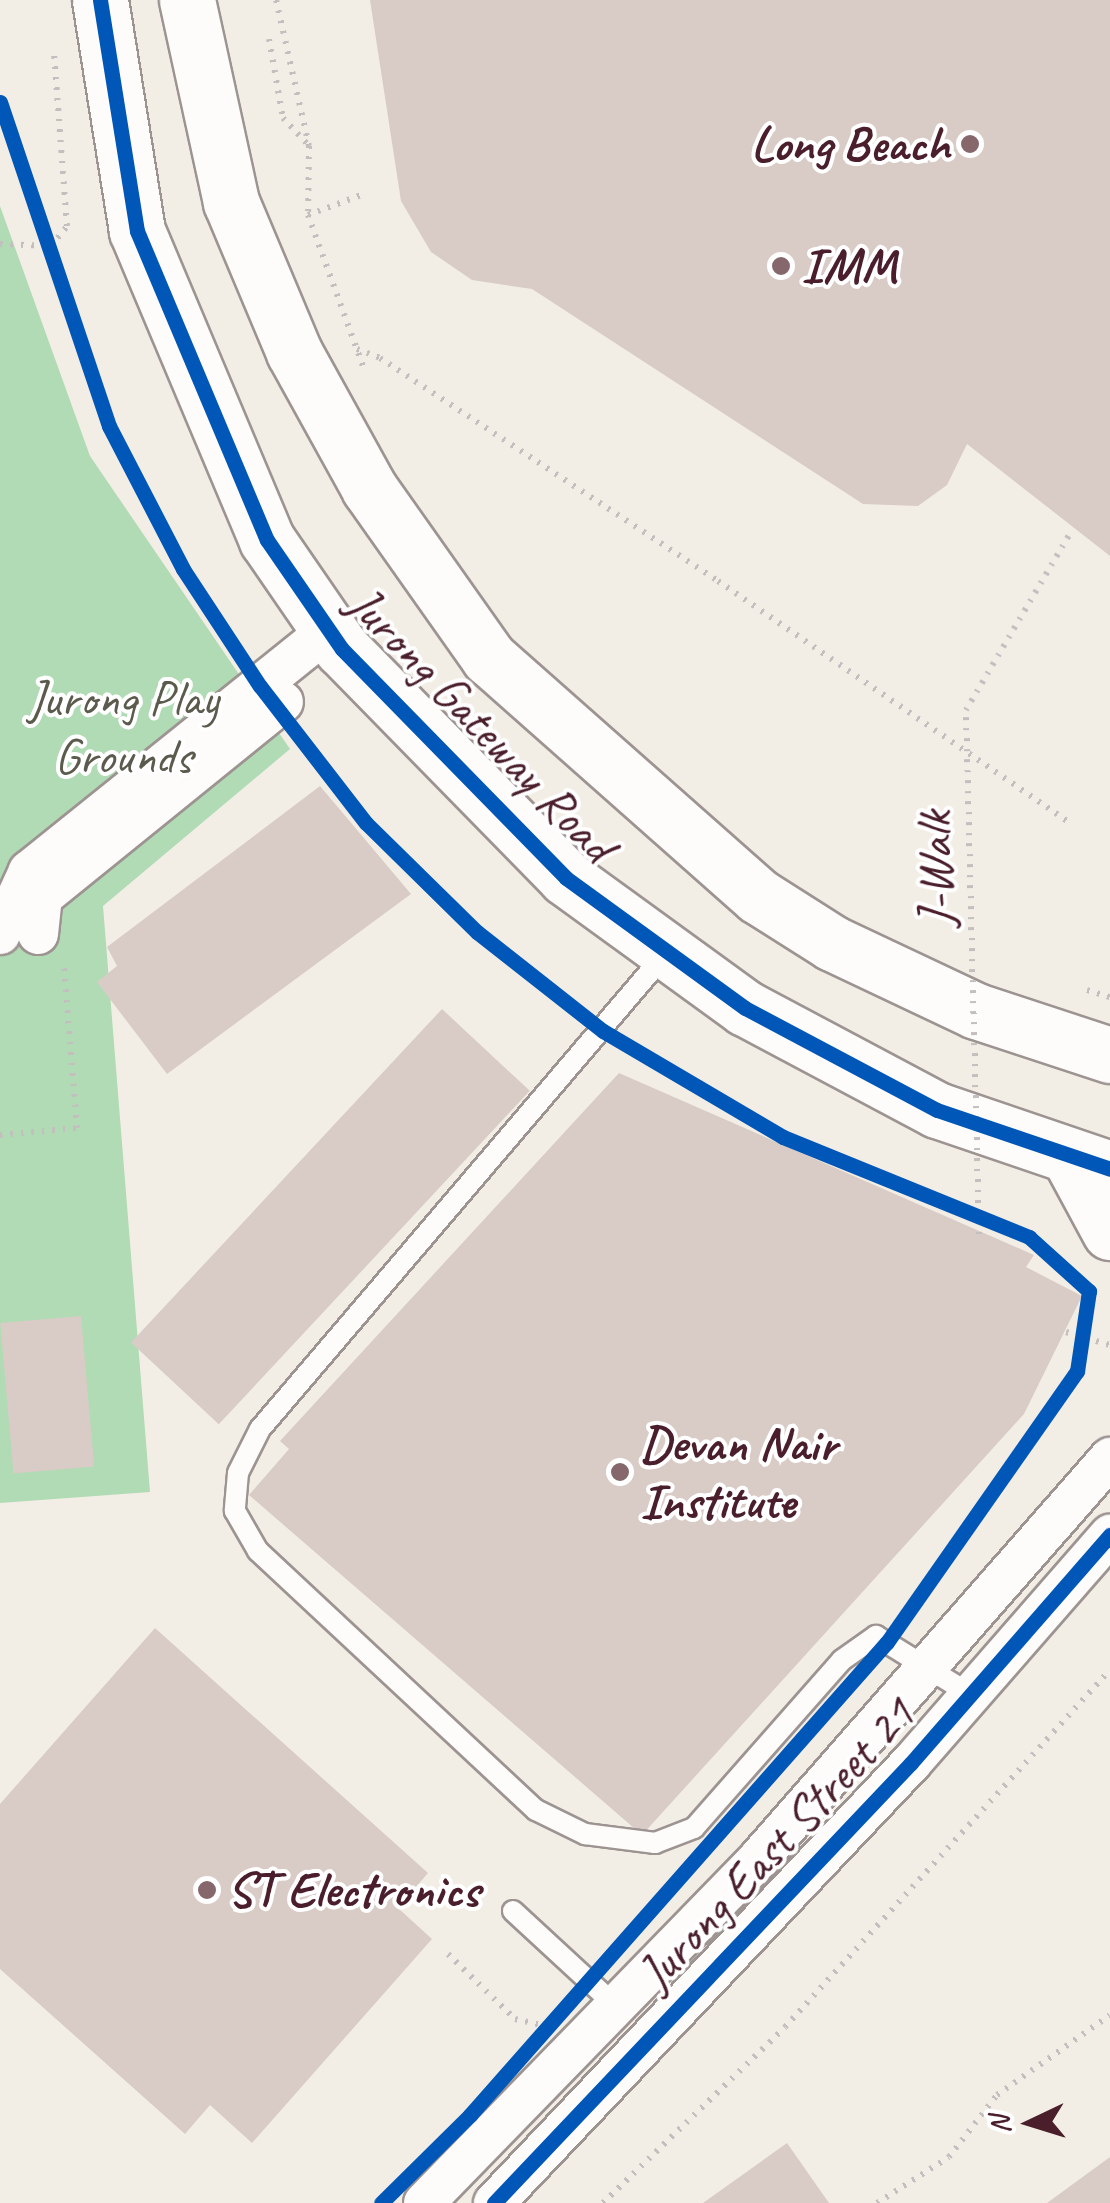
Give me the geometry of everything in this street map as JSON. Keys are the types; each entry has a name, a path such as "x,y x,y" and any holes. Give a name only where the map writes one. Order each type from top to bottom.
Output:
{"main road":[{"name":"Jurong Gateway Road","path":"100,0 137,231 200,388 268,540 335,640 566,878 745,1008 937,1110 1090,1165"},
{"name":"Jurong Gateway Road","path":"188,0 231,202 294,352 369,488 489,658 758,896 832,944 976,1011 1110,1055"},
{"path":"114,97 128,71 146,60 172,58 200,70"},
{"path":"1090,1165 1110,1232"}],"street":[{"path":"34,941 42,897 335,640"},
{"name":"Jurong East Street 21","path":"494,2203 888,1750 928,1666 1110,1458"},
{"name":"Jurong East Street 21","path":"424,2203 618,2008 888,1750 970,1695 1110,1536"}],"lane":[{"path":"667,951 260,1429 238,1473 235,1511 258,1551 536,1810 586,1834 654,1844 694,1828 842,1660 876,1636 970,1695"},
{"path":"513,1911 618,2008"}],"path":[{"path":"276,0 309,146 308,214 368,380"},
{"path":"269,39 282,118 309,146"},
{"path":"51,246 67,226 54,55"},
{"path":"308,214 364,194"},
{"path":"42,222 56,264"},
{"path":"2,243 51,246"},
{"path":"357,349 380,358 718,581 1071,824"},
{"path":"0,1134 77,1128 34,941"},
{"path":"960,1210 996,1224"},
{"path":"1081,1357 1087,1326"},
{"path":"1066,1332 1110,1344"},
{"path":"603,2203 785,2028 1110,1670"},
{"path":"448,1954 515,2019 546,2027"},
{"path":"534,2042 588,1980"},
{"path":"876,2203 950,2157 997,2095 1110,2015"}],"green space":[{"name":"Jurong Play Grounds","path":"0,206 90,456 290,749 103,906 150,1492 0,1503"}],"building":[{"name":"IMM","path":"370,0 1110,0 1110,556 967,444 947,485 918,506 863,504 532,289 472,280 431,252 401,201"},
{"path":"320,786 411,894 167,1074 97,982 117,966 107,947"},
{"path":"442,1009 530,1091 219,1424 131,1342"},
{"name":"Devan Nair Institute","path":"619,1073 1034,1255 1026,1267 1082,1296 1024,1414 642,1835 249,1495 289,1449 280,1441"},
{"path":"81,1316 94,1466 13,1473 0,1323"},
{"name":"ST Electronics","path":"155,1628 428,1873 398,1908 432,1939 252,2143 210,2105 185,2134 0,1969 0,1804"},
{"path":"787,2143 829,2203 703,2203"},
{"path":"1110,2157 1110,2203 1047,2203"}],"cycle path":[{"path":"100,0 137,231 267,540 342,649 566,878 745,1008 937,1110 1110,1169"},
{"path":"0,102 109,426 183,569 260,686 366,823 477,932 603,1031 783,1137 1029,1237 1089,1291 1077,1371 887,1642 470,2115 381,2203"},
{"path":"494,2203 911,1763 1110,1535"}],"place":[{"name":"Long Beach","path":"970,144"},
{"name":"IMM","path":"781,266"},
{"name":"Devan Nair Institute","path":"620,1472"},
{"name":"ST Electronics","path":"207,1890"}]}
